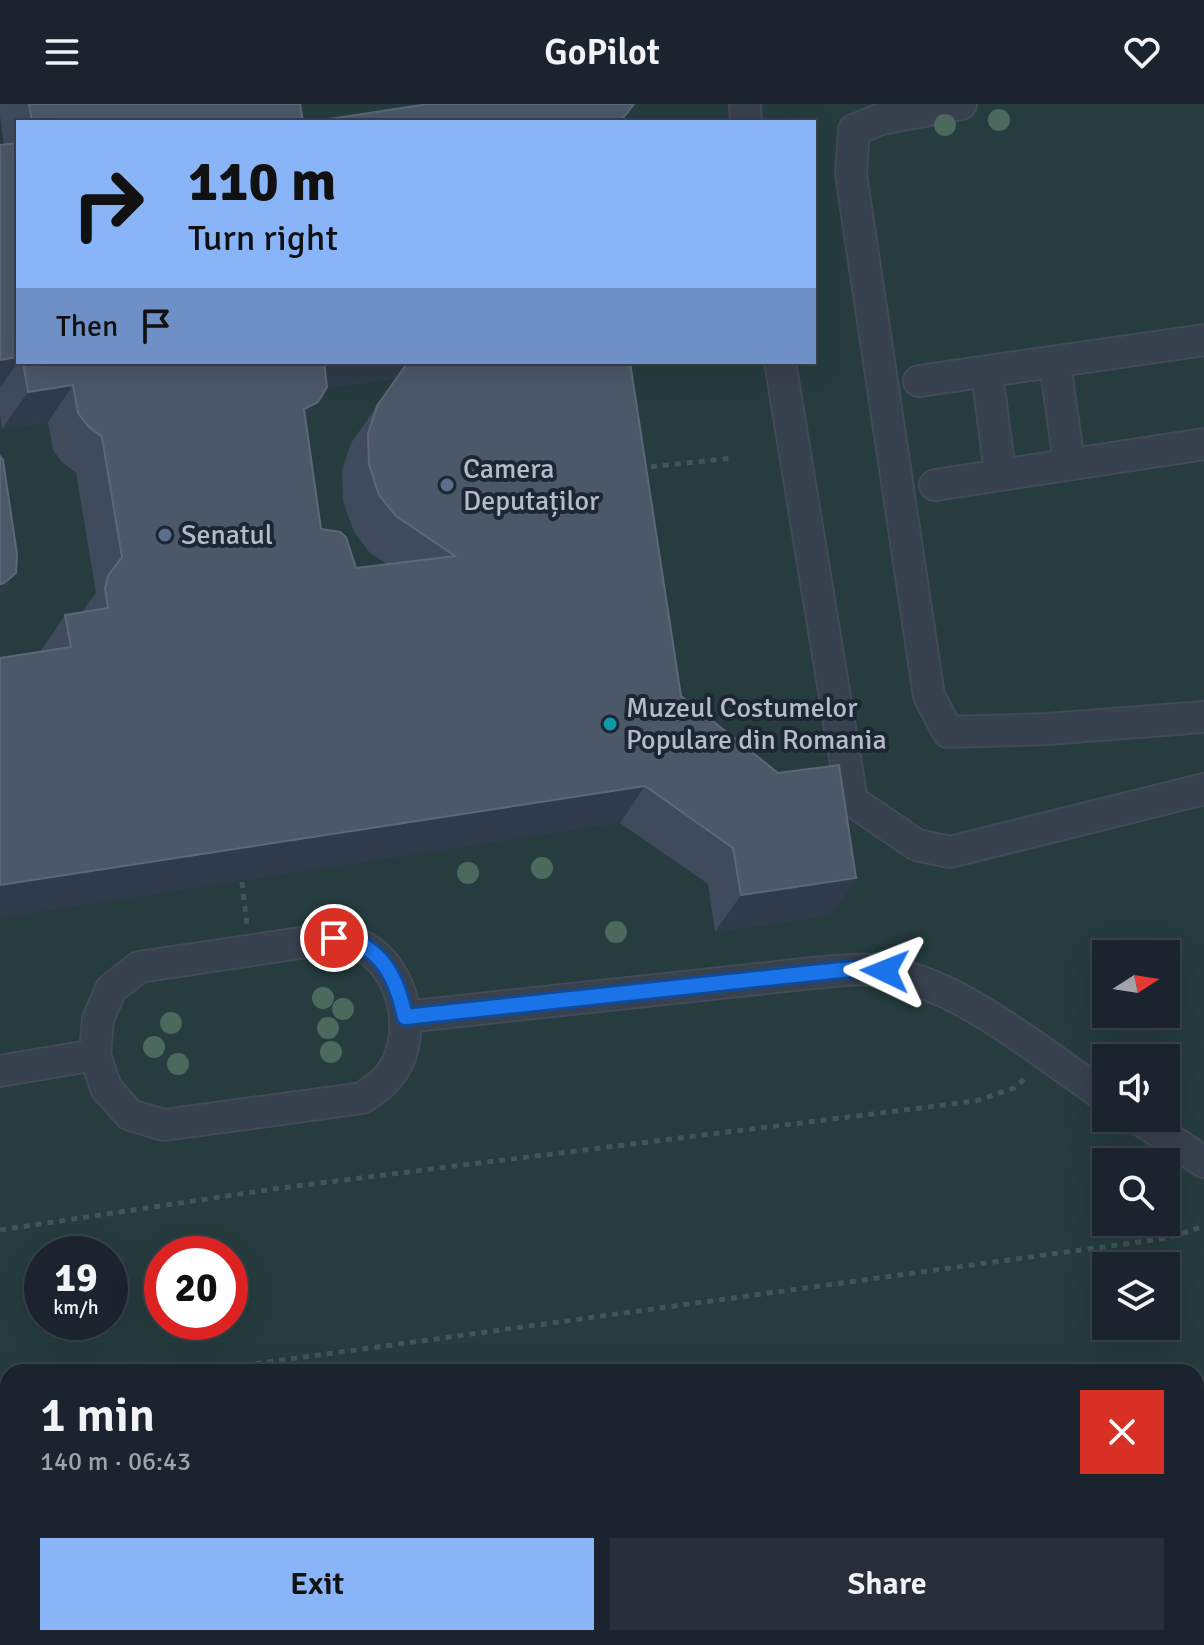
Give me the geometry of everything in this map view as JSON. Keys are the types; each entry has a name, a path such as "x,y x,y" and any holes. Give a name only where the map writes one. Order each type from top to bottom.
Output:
{"lane":[{"path":"961,104 881,119 854,130 851,174 929,696 948,732 1048,729 1204,717"},
{"path":"919,381 1204,340"},
{"path":"1055,363 1069,463"},
{"path":"780,364 852,801 917,845 950,852 1204,789"},
{"path":"987,373 1000,473"},
{"path":"935,485 1204,444"},
{"path":"334,938 364,947 389,970 400,993 405,1017 402,1051 388,1078 363,1098 164,1125 130,1115 106,1088 95,1055 98,1019 111,989 139,967 334,938"},
{"path":"405,1017 852,969 885,971 952,994 1092,1088"},
{"path":"0,1071 95,1055"},
{"path":"1159,1132 1204,1162"}],"path":[{"path":"630,469 733,458"},
{"path":"242,882 251,950"},
{"path":"0,1230 280,1188 976,1101 1014,1088 1045,1056"},
{"path":"254,1364 1168,1238 1204,1226"}],"green space":[{"path":"0,104 1204,104 1204,1364 0,1364"}],"building":[{"path":"29,104 300,104 303,120 32,120"},
{"path":"428,104 634,104 622,120 323,120"},
{"path":"16,143 16,357 0,360 0,145"},
{"path":"23,364 324,364 327,387 318,402 304,409 321,529 340,532 346,537 356,568 455,556 396,516 379,495 369,464 368,434 377,406 407,364 630,364 681,696 778,773 839,765 856,878 741,895 733,848 645,786 0,885 0,658 71,647 65,615 108,608 105,588 108,576 122,557 102,437 78,413 73,385 28,392"},
{"path":"0,456 17,554 16,573 0,584"}],"place":[{"name":"Camera Deputaților","path":"447,485"},
{"name":"Senatul","path":"165,535"},
{"name":"Muzeul Costumelor Populare din Romania","path":"610,724"}],"route":[{"path":"334,938 364,947 389,970 400,993 405,1017 852,969 885,971"}]}
